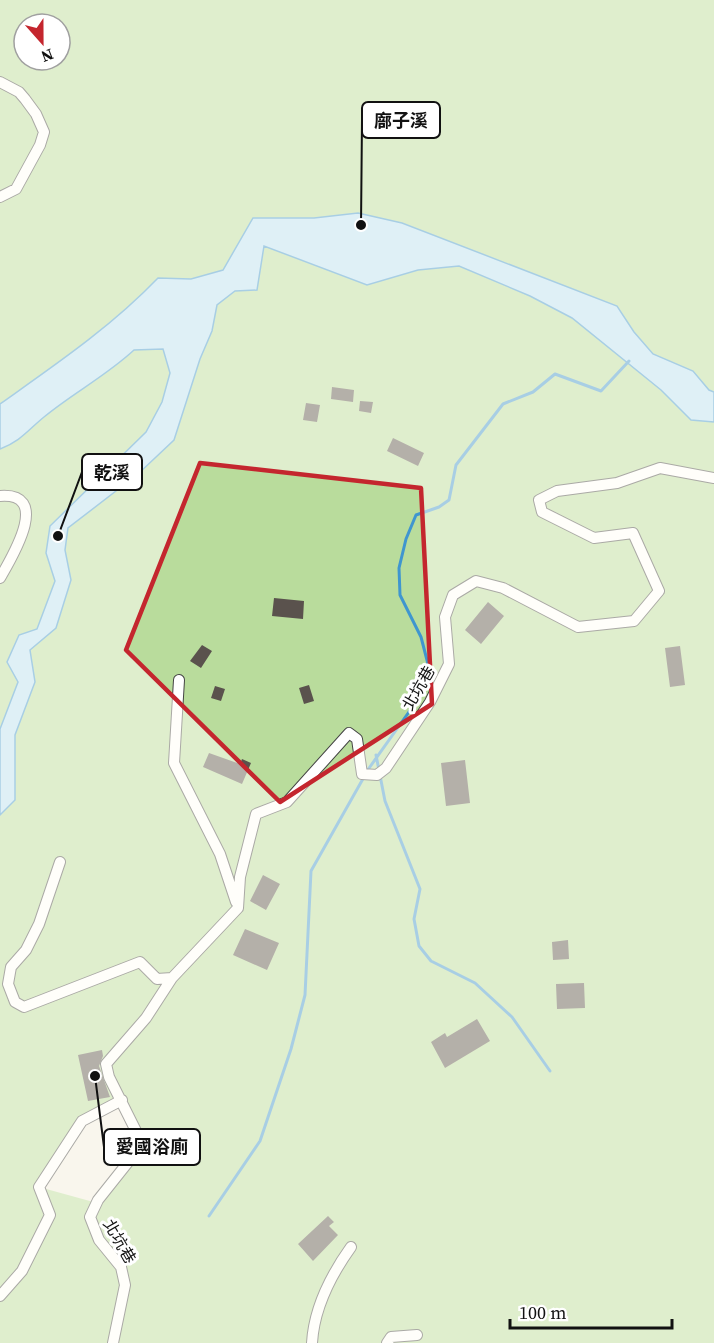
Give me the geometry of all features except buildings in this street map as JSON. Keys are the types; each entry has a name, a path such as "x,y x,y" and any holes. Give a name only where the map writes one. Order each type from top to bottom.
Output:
{"street":[{"path":"0,82 19,92 36,114 44,132 40,145 16,189 0,197"},
{"name":"北坑巷","path":"113,1343 125,1285 121,1267 99,1240 90,1217 99,1200 137,1151 137,1133 109,1077 106,1064 146,1018 172,978 238,908 240,877 256,814 287,802 349,733 357,739 367,774 377,776 386,768 430,702 449,664 445,617 453,596 476,581 503,588 578,627 634,621 659,591 633,532 594,538 542,512 539,500 557,491 617,483 660,468 714,478"},
{"path":"0,496 14,495 25,507 24,527 20,542 0,578"},
{"path":"178,680 174,763 220,854 238,908"},
{"path":"60,862 39,924 26,950 11,967 8,984 15,1002 24,1007 140,962 157,979 172,978"},
{"path":"0,1296 22,1271 50,1215 39,1187 82,1121 122,1100"},
{"path":"312,1343 313,1327 322,1300 339,1264 351,1247"},
{"path":"387,1343 392,1337 417,1335"}],"highlighted area":[{"path":"200,463 421,488 432,704 280,802 126,650"}],"green space":[{"path":"0,0 714,0 714,1343 0,1343"}],"shaded area":[{"path":"122,1100 137,1149 97,1203 39,1187 82,1121"}],"water":[{"path":"358,213 402,223 617,306 634,332 653,354 693,371 709,390 714,392 714,422 691,420 661,390 572,318 530,296 459,266 418,270 367,285 264,246 257,290 235,291 217,305 212,331 200,359 174,440 138,474 68,528 65,550 71,580 56,628 30,650 35,682 15,735 15,800 0,815 0,729 18,682 7,662 19,635 37,629 55,581 46,553 50,526 146,432 162,402 170,373 163,349 134,350 55,408 19,439 0,449 0,404 102,329 158,278 191,279 223,270 253,218 314,218"}],"waterway":[{"path":"367,771 426,688 428,664 421,637 400,595 399,568 406,539 416,515 439,507 449,500 456,465 503,404 533,392 555,374 601,391 629,361"},
{"path":"376,755 385,801 420,889 414,919 419,946 431,961 475,983 512,1017 550,1071"},
{"path":"209,1216 260,1141 291,1049 305,995 311,871 364,777"}],"place":[{"name":"廍子溪","path":"361,225"},
{"name":"乾溪","path":"58,536"},
{"name":"愛國浴廁","path":"95,1076"}]}
